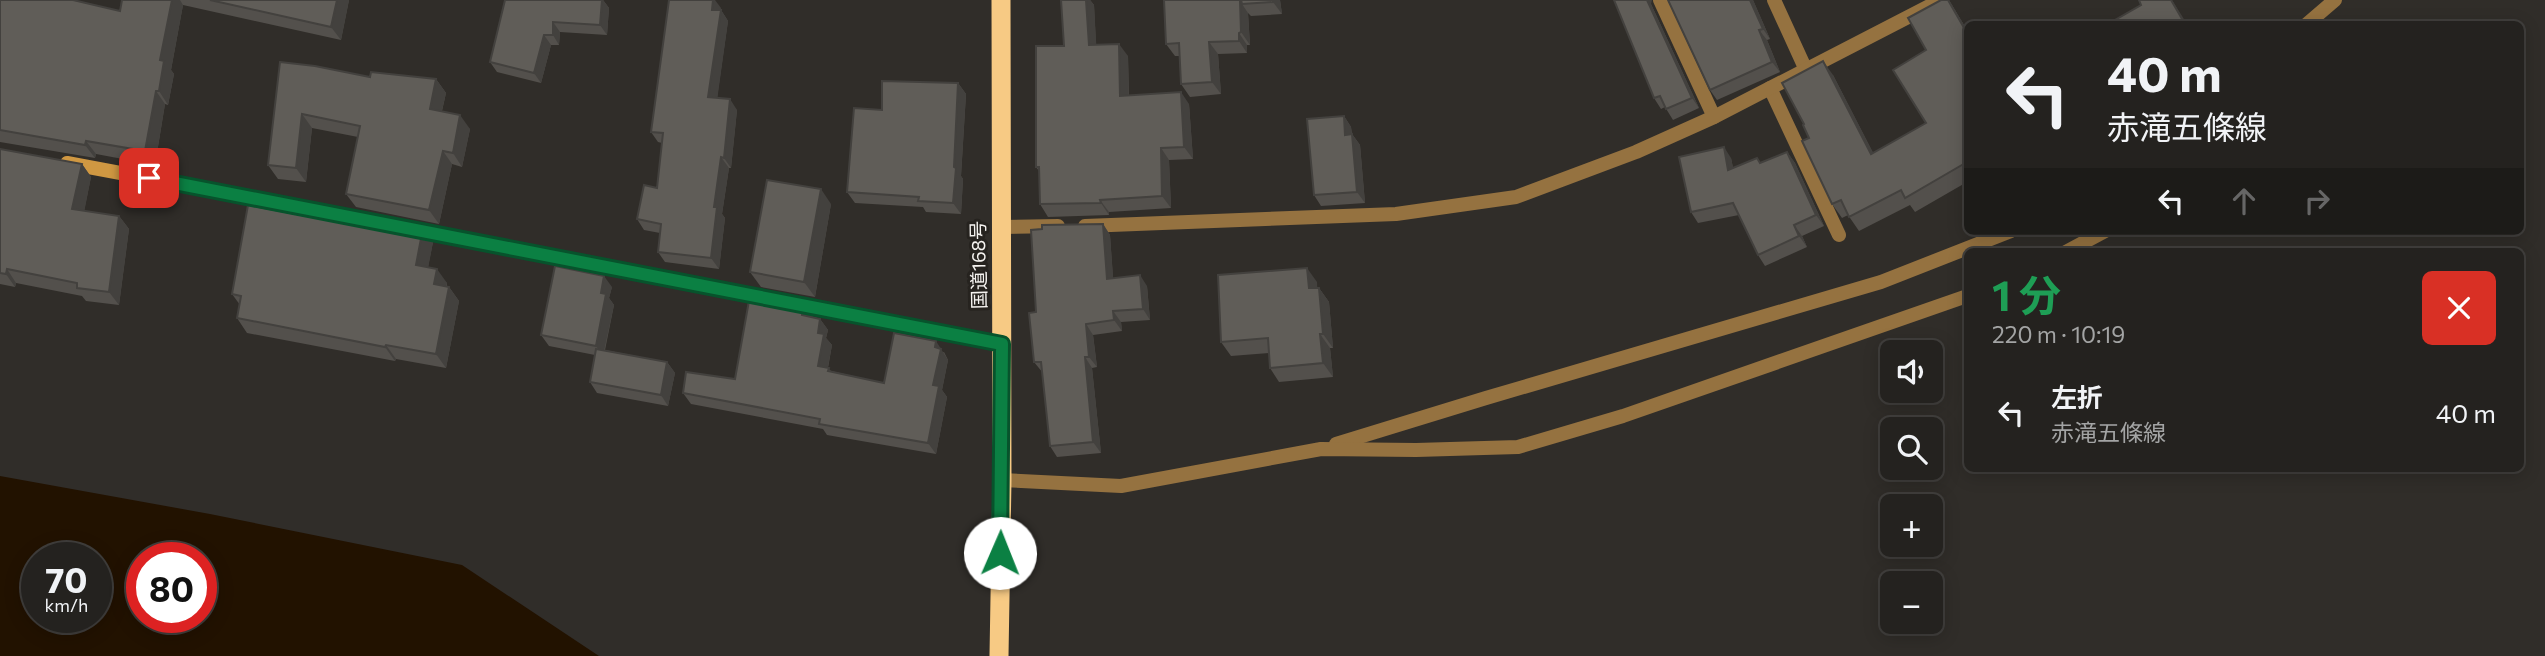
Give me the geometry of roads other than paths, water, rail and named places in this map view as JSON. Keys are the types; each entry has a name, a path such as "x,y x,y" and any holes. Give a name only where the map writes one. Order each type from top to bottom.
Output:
{"highway":[{"name":"国道168号","path":"999,656 1002,480 1001,0"}],"main road":[{"path":"53,161 1002,344"}],"street":[{"path":"1660,0 1714,117"},
{"path":"1774,0 1806,70"},
{"path":"1000,227 1170,224 1396,214 1516,197 1636,152 1714,117 1941,0"},
{"path":"2311,21 2336,0"},
{"path":"1770,88 1839,234"},
{"path":"1968,248 2001,235"},
{"path":"2073,248 2098,235"},
{"path":"1002,480 1121,486 1321,449 1881,282 1964,249"},
{"path":"1321,449 1518,447 1623,416 1964,297"}]}
